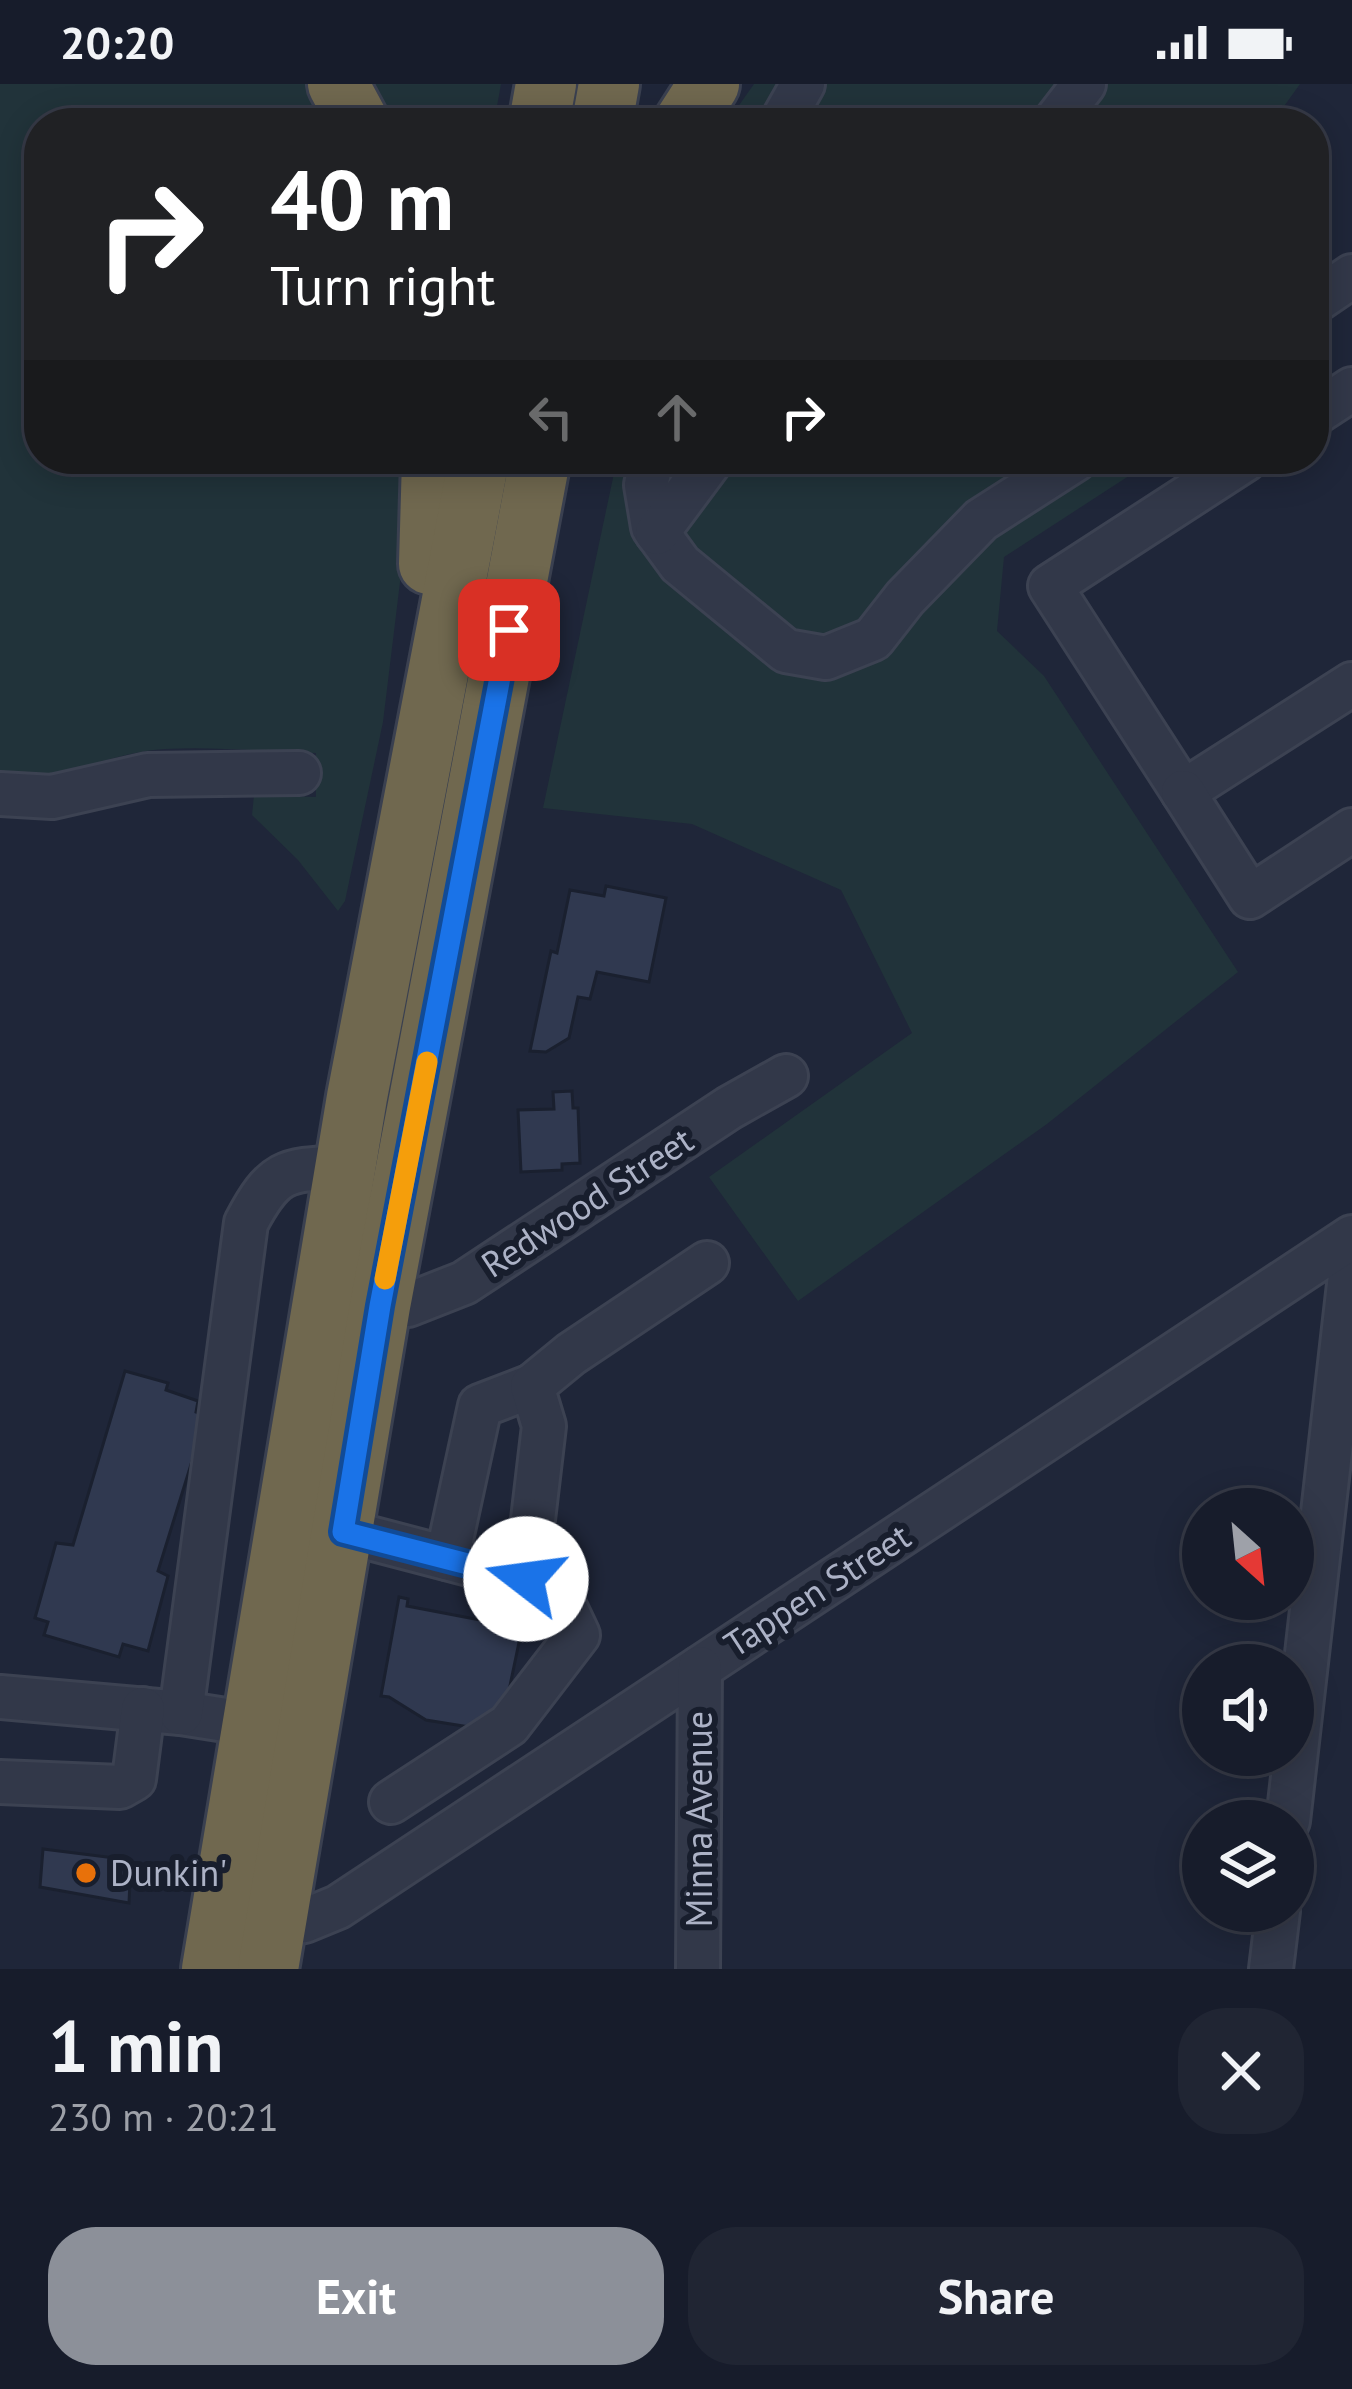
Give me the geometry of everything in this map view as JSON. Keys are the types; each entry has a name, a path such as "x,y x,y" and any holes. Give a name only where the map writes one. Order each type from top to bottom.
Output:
{"highway":[{"path":"425,738 432,474"},
{"path":"212,1969 346,1167 476,474"},
{"path":"271,1946 380,1306 537,474"},
{"path":"501,673 574,474"}],"street":[{"path":"1066,108 1084,84"},
{"path":"649,474 652,527 680,563 786,651 826,658 873,639 905,598 981,520 1053,474"},
{"path":"657,533 701,474"},
{"path":"1223,474 1050,586 1250,897 1352,830"},
{"path":"1183,792 1352,685"},
{"path":"0,794 52,797 148,775 299,773"},
{"name":"Redwood Street","path":"380,1306 425,1300 464,1283 729,1108 786,1076"},
{"path":"0,1781 120,1787 134,1779 162,1711 246,1223 262,1193 289,1170 346,1167"},
{"name":"Tappen Street","path":"271,1946 1352,1237"},
{"path":"1290,1800 1352,1258"},
{"path":"447,1558 480,1406 532,1386 571,1354 707,1263"},
{"path":"526,1579 544,1426 532,1386"},
{"path":"343,1532 526,1579 560,1598 578,1635 509,1725 391,1802"},
{"name":"Minna Avenue","path":"698,1969 700,1668"},
{"path":"0,1696 251,1724"},
{"path":"1271,1969 1275,1932"}],"shaded area":[{"path":"0,84 311,84 326,108 24,108 24,474 413,474 383,722 345,901 338,911 298,860 252,815 254,795 316,797 316,753 165,749 42,774 0,771"},
{"path":"359,84 501,84 497,108 371,108"},
{"path":"754,84 1300,84 1283,108 737,108"},
{"path":"614,474 1132,474 1004,557 997,631 1044,676 1238,972 1047,1124 798,1301 709,1177 912,1033 841,890 692,824 543,808"}],"building":[{"path":"606,886 666,898 649,982 597,972 590,999 578,997 569,1038 546,1052 530,1051 551,951 557,953 570,890 604,896"},
{"path":"572,1091 573,1108 578,1108 580,1163 562,1164 562,1170 521,1172 518,1110 554,1109 553,1092"},
{"path":"125,1371 168,1383 166,1390 198,1401 196,1412 206,1416 158,1571 168,1576 148,1651 123,1644 119,1657 44,1635 48,1622 35,1618 56,1543 73,1545"},
{"path":"399,1597 408,1599 407,1606 522,1628 503,1719 488,1730 426,1720 381,1696"},
{"name":"Dunkin'","path":"43,1849 131,1860 129,1903 40,1887"}],"slow traffic":[{"path":"385,1279 427,1062"}],"place":[{"name":"Dunkin'","path":"86,1873"}],"route":[{"path":"509,630 380,1306 343,1532 526,1579"}]}
